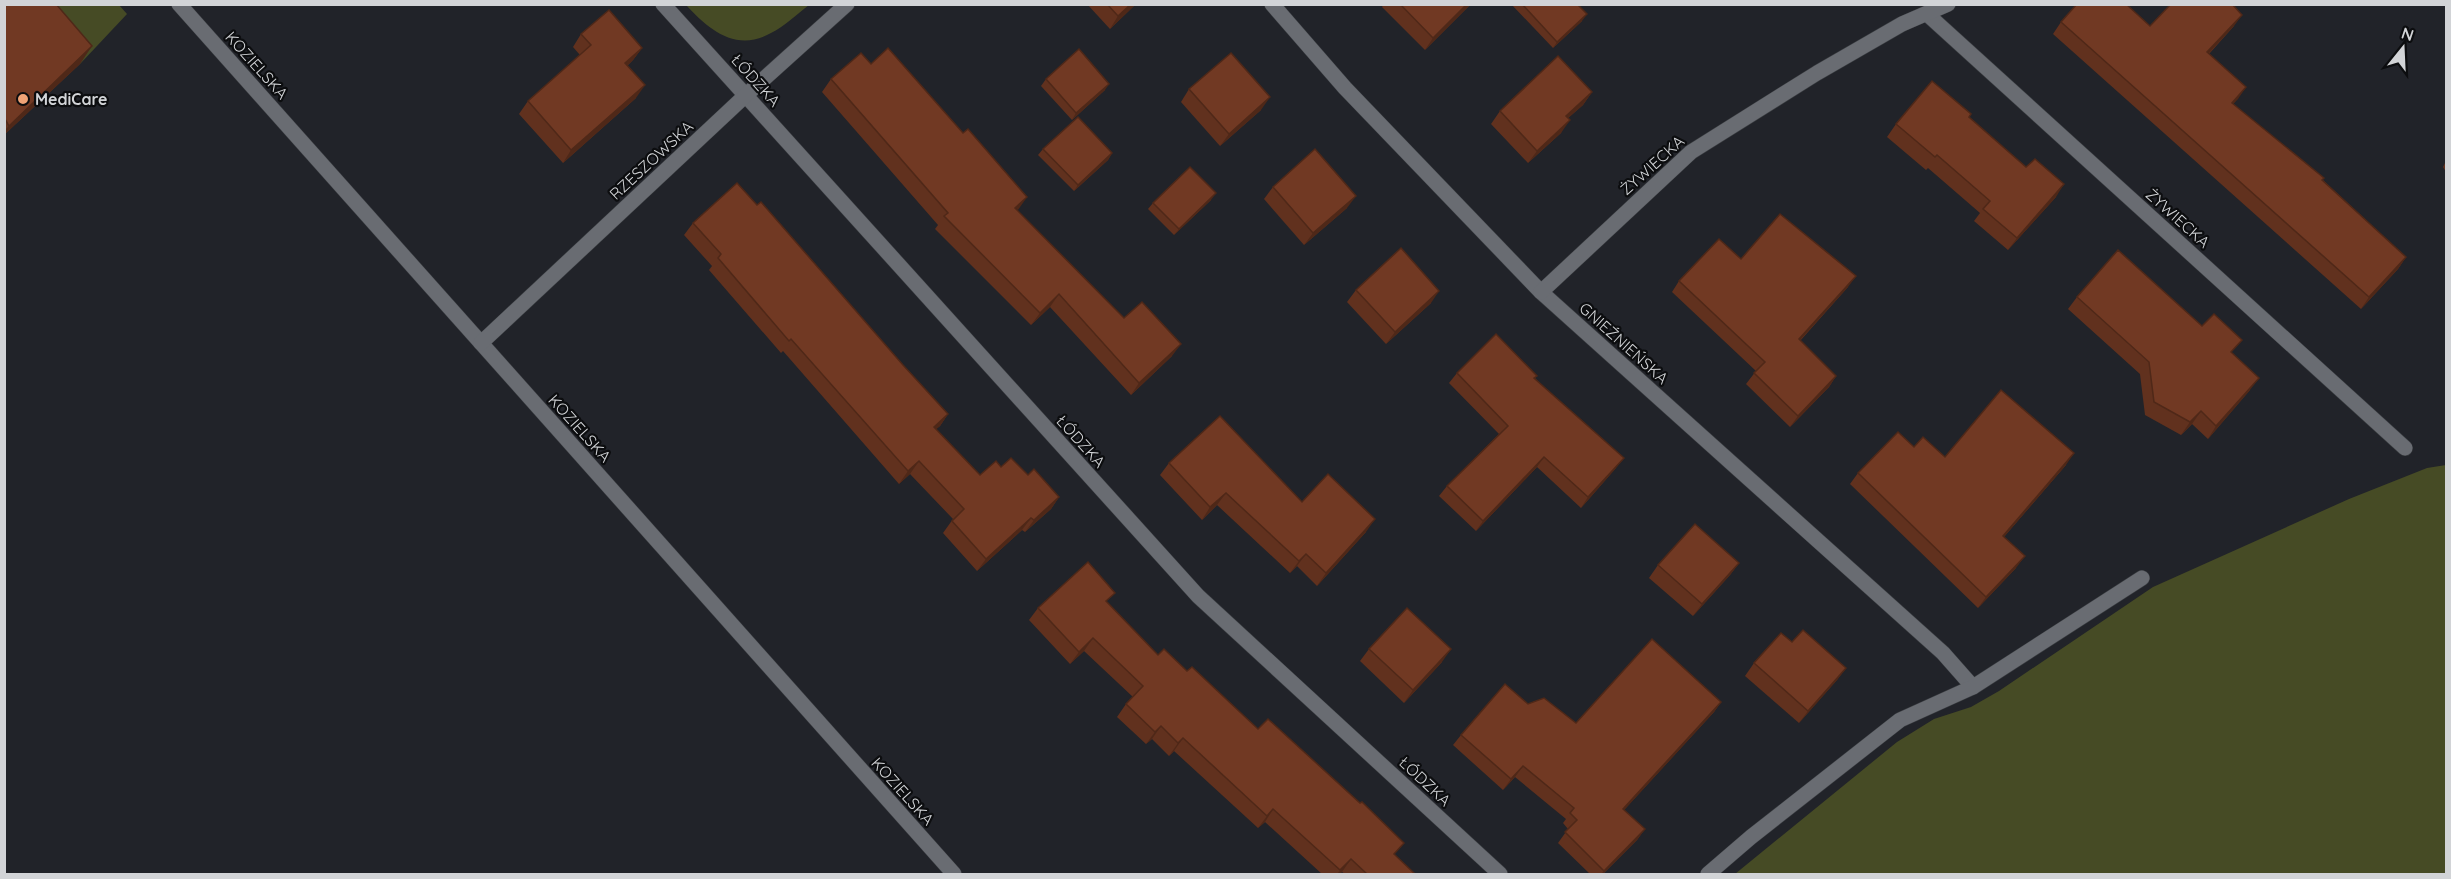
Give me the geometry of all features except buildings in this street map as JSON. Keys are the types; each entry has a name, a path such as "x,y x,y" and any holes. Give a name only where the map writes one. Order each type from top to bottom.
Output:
{"street":[{"name":"KOZIELSKA","path":"179,4 954,874"},
{"name":"ŁÓDZKA","path":"663,4 1198,596 1500,874"},
{"name":"RZESZOWSKA","path":"481,343 746,95 847,4"},
{"name":"GNIEŹNIEŃSKA","path":"1272,4 1345,88 1541,292 1943,653 1973,687"},
{"name":"ŻYWIECKA","path":"1541,292 1690,152 1902,24 1948,4"},
{"name":"ŻYWIECKA","path":"1927,14 2405,448"},
{"path":"1708,874 1751,837 1900,720 1973,687 2142,578"}],"green space":[{"path":"28,5 119,5 127,14 80,64"},
{"path":"686,5 809,5 776,30 758,39 746,40 724,36 713,30"},
{"path":"2446,465 2446,874 1735,874 1897,742 1934,719 1971,707 1999,691 2153,587 2349,499 2427,468"}],"place":[{"name":"MediCare","path":"23,99"}]}
